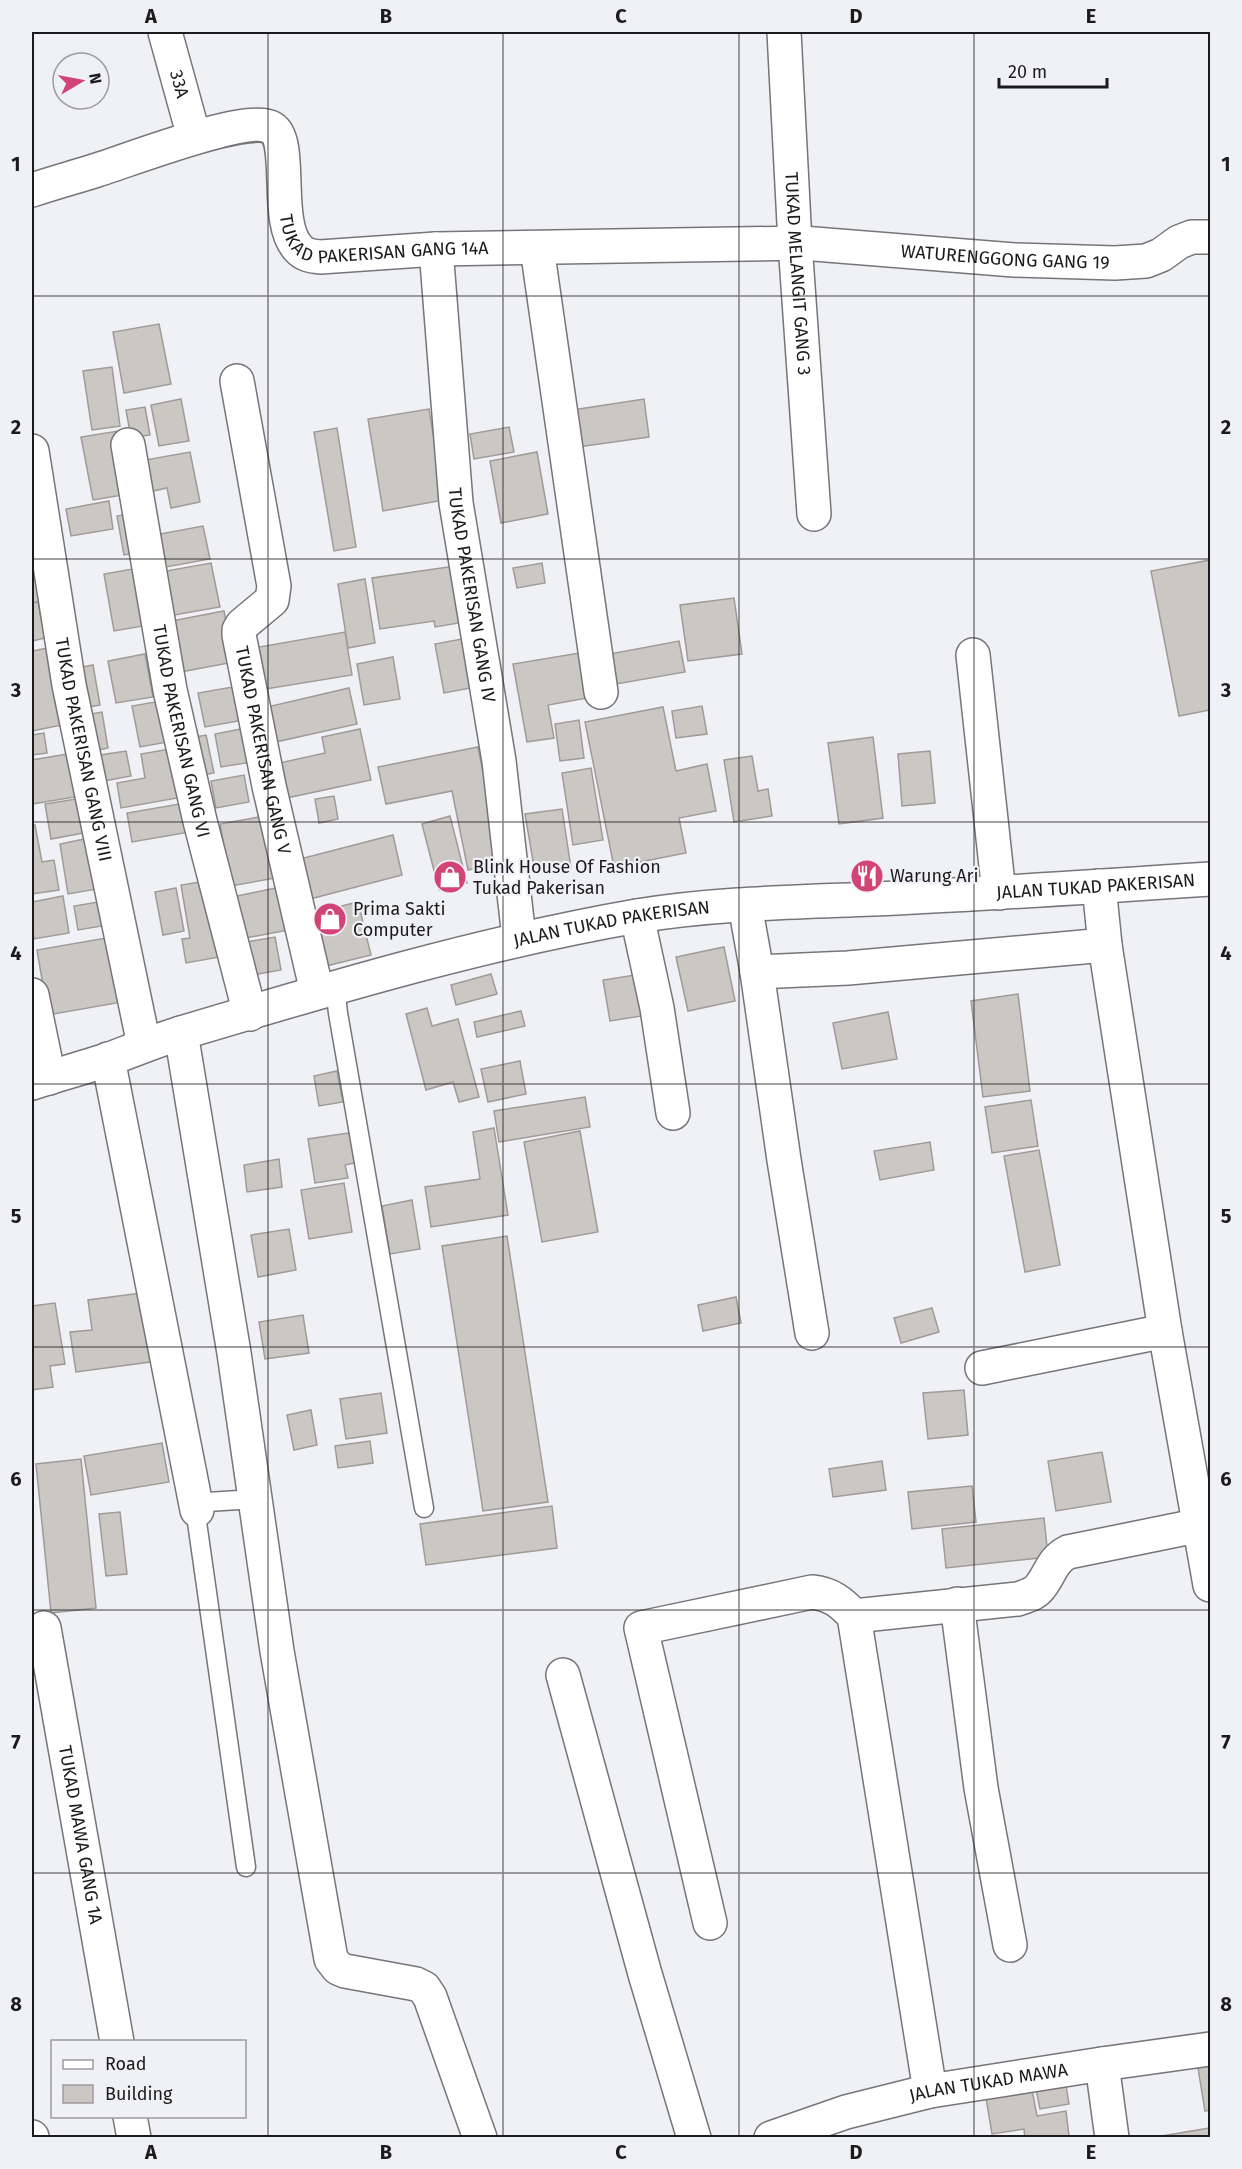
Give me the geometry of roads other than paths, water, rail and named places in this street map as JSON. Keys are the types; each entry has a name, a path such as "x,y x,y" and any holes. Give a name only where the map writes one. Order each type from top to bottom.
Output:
{"street":[{"name":"33A","path":"165,32 194,137"},
{"name":"TUKAD MELANGIT GANG 3","path":"784,32 795,243 814,514"},
{"name":"TUKAD PAKERISAN GANG 14A","path":"32,190 194,137 232,128 266,124 275,129 281,142 285,210 290,237 306,254 320,257 436,249 795,243"},
{"name":"WATURENGGONG GANG 19","path":"795,243 1014,260 1115,263 1146,261 1192,237 1210,237"},
{"path":"537,248 602,692"},
{"name":"TUKAD PAKERISAN GANG IV","path":"436,249 456,503 499,761 519,938"},
{"name":"TUKAD PAKERISAN GANG V","path":"237,381 274,586 273,600 242,625 239,635 269,786 326,989"},
{"name":"TUKAD PAKERISAN GANG VI","path":"128,445 170,690 200,821 250,1014"},
{"name":"TUKAD PAKERISAN GANG VIII","path":"32,451 69,685 144,1045"},
{"path":"973,655 999,893"},
{"name":"JALAN TUKAD PAKERISAN","path":"40,1080 180,1033 250,1014 326,989 519,938 637,916 745,905 999,893 1210,879"},
{"path":"1099,886 1105,945 1165,1330 1210,1585"},
{"path":"745,905 812,1333"},
{"path":"637,916 657,1008 673,1113"},
{"path":"757,972 848,968 1105,945"},
{"path":"32,995 40,1080"},
{"path":"180,1033 232,1342 277,1651 331,1959 338,1968 345,1971 407,1982 424,1988 430,1997 480,2138"},
{"path":"108,1059 197,1510"},
{"path":"982,1368 1165,1330"},
{"path":"854,1616 1018,1599 1032,1594 1041,1586 1054,1562 1068,1552 1201,1525"},
{"path":"710,1923 641,1629 812,1592 825,1593 841,1602 854,1616 930,2091"},
{"path":"957,1604 981,1788 1010,1945"},
{"name":"TUKAD MAWA GANG 1A","path":"44,1629 117,2040"},
{"path":"564,1675 645,1974 694,2138"},
{"name":"JALAN TUKAD MAWA","path":"771,2138 846,2112 930,2091 1210,2049"},
{"path":"1102,2064 1112,2138"},
{"path":"130,2118 134,2138"}],"lane":[{"path":"326,989 338,1013 424,1508"},
{"path":"246,1867 196,1515 197,1510 207,1502 255,1499"}],"place":[{"name":"Warung Ari","path":"867,876"},
{"name":"Blink House Of Fashion Tukad Pakerisan","path":"450,877"},
{"name":"Prima Sakti Computer","path":"330,919"}]}
